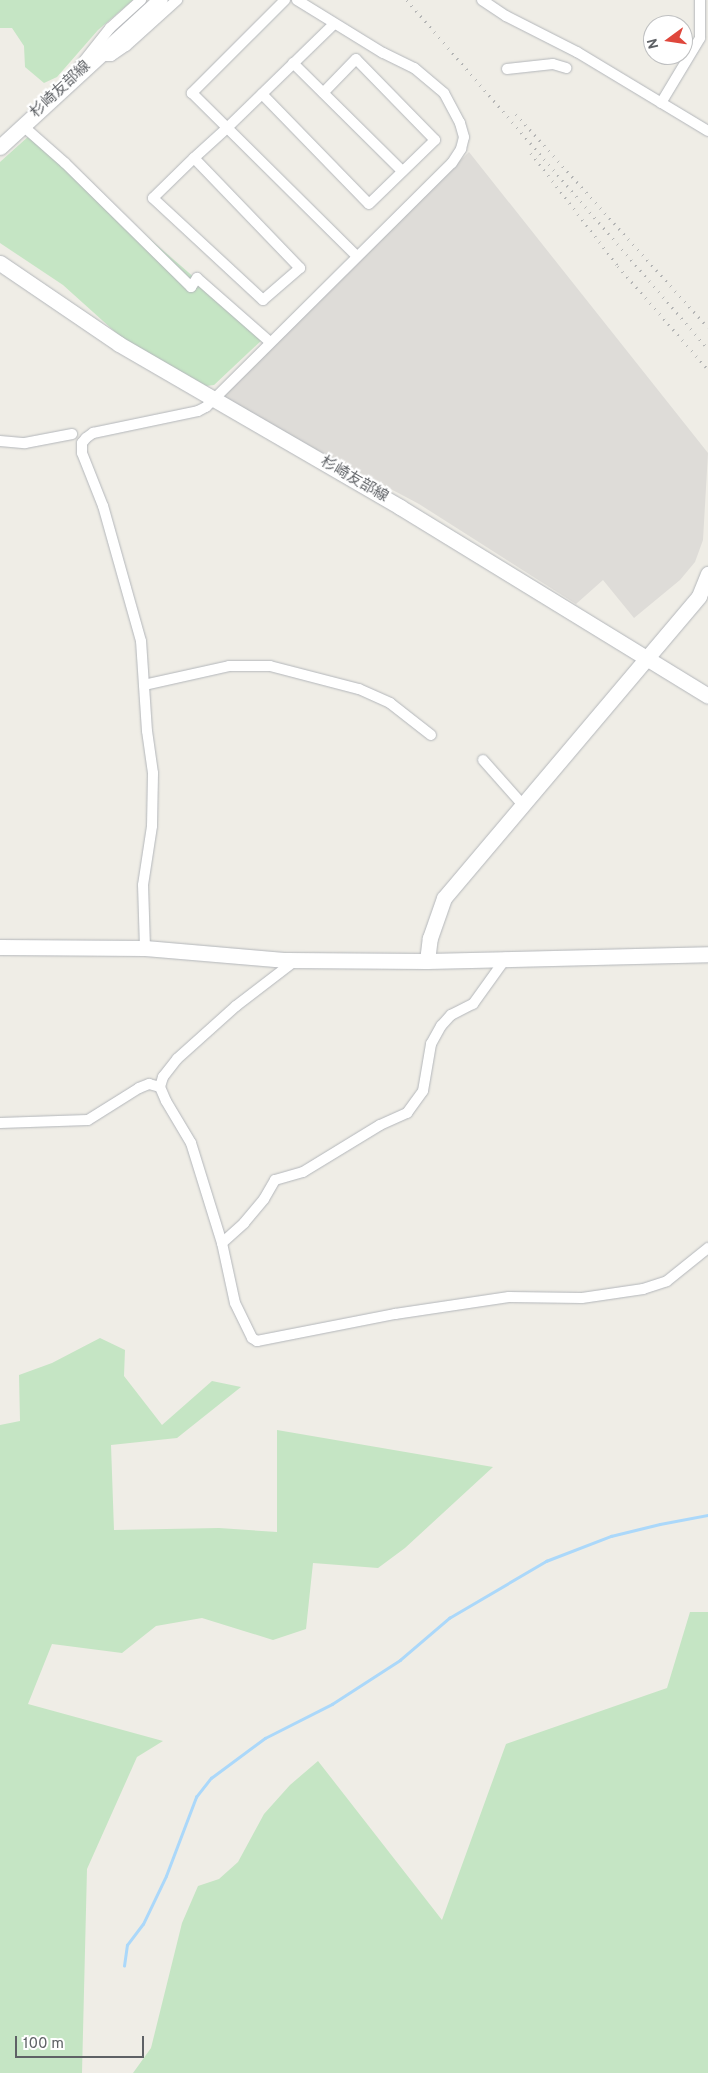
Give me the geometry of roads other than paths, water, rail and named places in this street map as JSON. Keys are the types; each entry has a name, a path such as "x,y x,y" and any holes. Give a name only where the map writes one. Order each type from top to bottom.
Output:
{"street":[{"path":"60,91 110,28 141,0"},
{"name":"杉崎友部線","path":"0,147 160,0"},
{"path":"98,56 111,56 126,46 177,0"},
{"path":"285,0 192,93 357,256"},
{"path":"145,948 143,885 152,826 153,772 141,642 103,506 82,453 82,443 93,434 198,411 214,399 452,163 461,149 464,137 460,122 444,93 414,68 334,24 297,0"},
{"path":"482,0 506,16 577,52 708,131"},
{"path":"660,103 700,38 700,0"},
{"path":"194,158 300,268 263,300 153,198 194,158 262,94 334,24"},
{"path":"262,94 369,204 435,140 356,59 323,93"},
{"path":"293,63 402,171"},
{"path":"507,69 553,64 566,68"},
{"path":"23,126 64,163 191,287 197,278 270,342"},
{"name":"杉崎友部線","path":"0,263 119,344 400,507 708,696"},
{"path":"0,441 25,443 72,434"},
{"path":"427,961 430,938 444,898 646,658 704,596 708,578"},
{"path":"144,685 229,666 270,666 359,689 390,703 431,735"},
{"path":"483,760 522,804"},
{"path":"0,947 145,948 297,960 427,961 708,954"},
{"path":"222,1243 244,1223 264,1199 275,1180 303,1172 380,1125 406,1113 423,1091 431,1044 441,1026 451,1016 473,1004 506,958"},
{"path":"297,960 236,1006 177,1059 163,1077 160,1087 166,1101 191,1143 222,1243 235,1303 252,1338 257,1342 395,1314 509,1297 582,1298 643,1289 668,1281 708,1248"},
{"path":"0,1123 88,1120 139,1088 149,1084 160,1087"}],"waterway":[{"path":"124,1966 127,1945 143,1924 166,1876 196,1797 211,1778 265,1738 332,1704 400,1660 449,1618 546,1561 611,1536 708,1515"}],"railway":[{"path":"407,0 708,349"},
{"path":"516,114 708,327"},
{"path":"531,153 618,266 708,369"}]}
